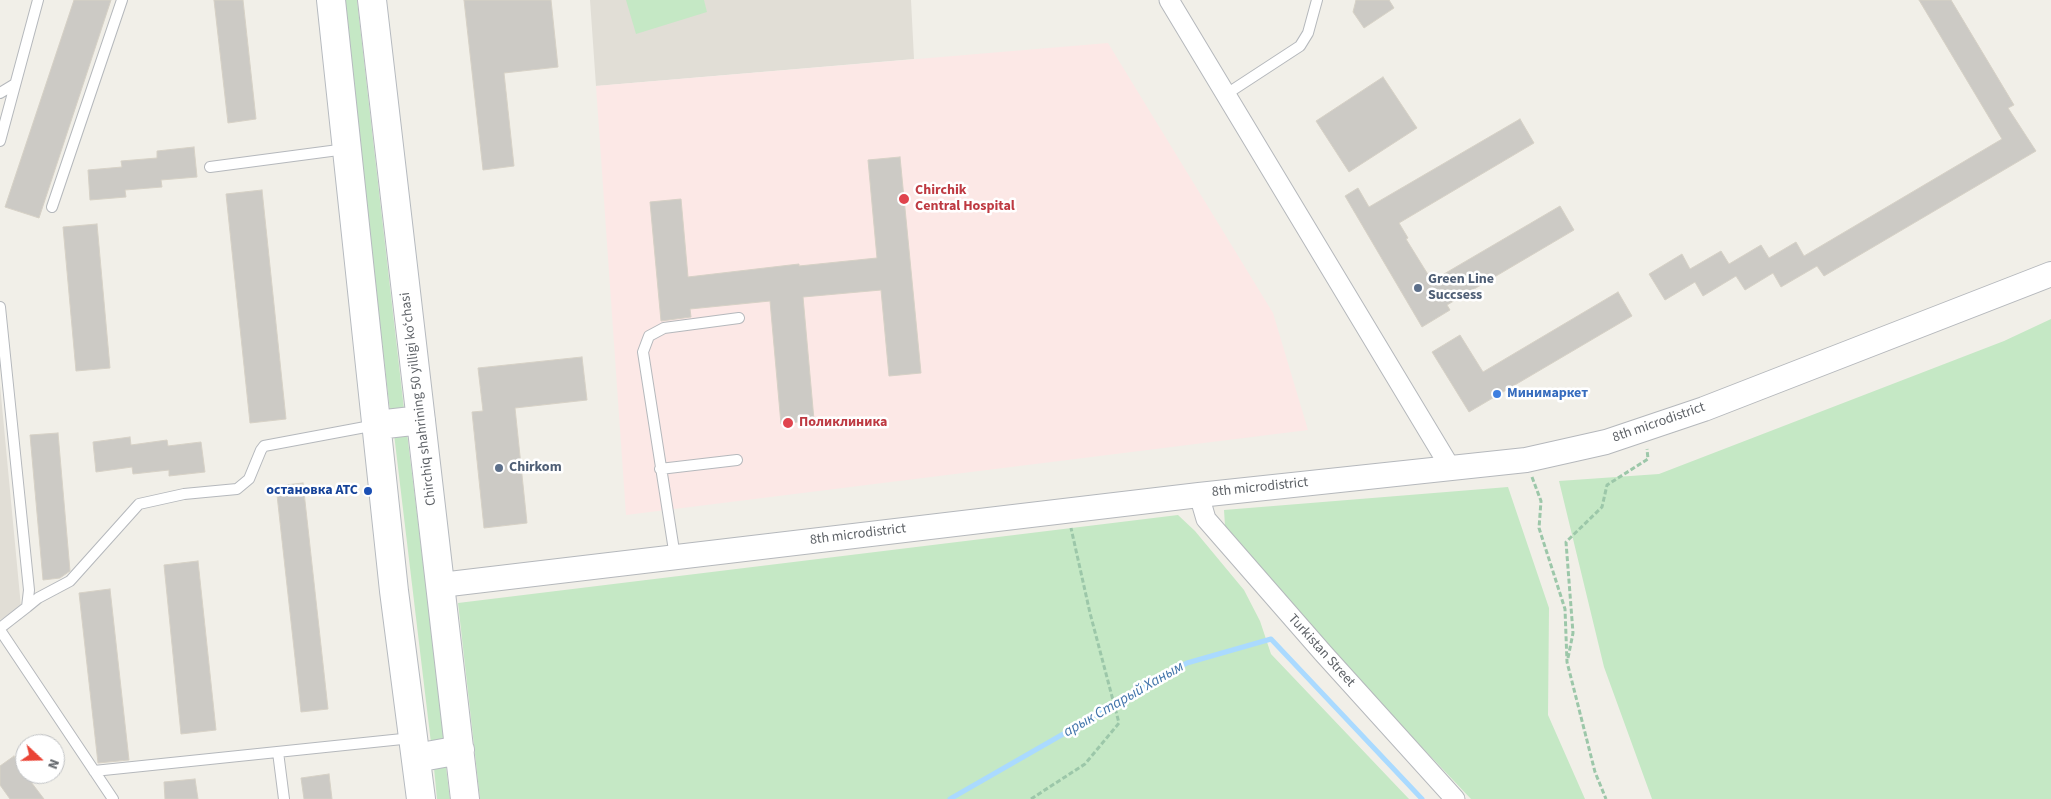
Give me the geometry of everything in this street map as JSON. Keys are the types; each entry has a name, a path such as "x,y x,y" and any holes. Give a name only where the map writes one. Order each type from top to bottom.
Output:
{"main road":[{"path":"331,0 376,425 421,799"},
{"name":"Chirchiq shahrining 50 yilligi koʻchasi","path":"372,0 466,799"},
{"path":"376,425 421,420"},
{"path":"414,748 460,750"}],"street":[{"path":"1169,0 1450,467"},
{"name":"8th microdistrict","path":"442,585 1199,495 1526,460 1606,442 1704,408 2051,274"},
{"name":"Turkistan Street","path":"1199,495 1206,519 1323,653 1455,799"}],"lane":[{"path":"0,141 38,0"},
{"path":"52,207 122,0"},
{"path":"1225,95 1300,46 1308,33 1317,0"},
{"path":"0,93 15,84"},
{"path":"210,167 347,149"},
{"path":"0,307 29,590 27,606"},
{"path":"675,557 643,352 649,336 664,328 739,318"},
{"path":"113,799 0,629 38,598 70,581 139,504 184,494 236,489 249,479 260,450 264,446 376,425"},
{"path":"660,469 737,460"},
{"path":"94,771 278,752 414,748"},
{"path":"278,752 284,799"}],"path":[{"path":"1567,662 1573,633 1566,542 1602,507 1607,485 1648,459 1646,428"},
{"path":"1526,460 1541,501 1539,528 1565,609 1567,662 1596,772 1606,799"},
{"path":"1031,799 1085,764 1119,723 1090,613 1067,511"}],"shaded area":[{"path":"590,0 911,0 914,59 596,86"},
{"name":"Chirchik Central Hospital","path":"1108,43 1273,313 1308,430 626,515 596,86"},
{"path":"0,385 21,607 0,620"}],"green space":[{"path":"342,0 357,0 404,409 390,411"},
{"path":"626,0 704,0 707,12 636,34"},
{"path":"2051,319 2051,799 1652,799 1604,667 1559,481 1659,474 2004,341"},
{"path":"407,433 445,741 431,743 394,434"},
{"path":"1508,487 1549,608 1548,715 1585,799 1471,799 1362,684 1225,526 1224,510"},
{"path":"1178,515 1195,531 1244,590 1260,621 1271,654 1409,799 480,799 458,603"},
{"path":"446,767 450,799 437,799 434,768"}],"building":[{"path":"74,0 111,0 39,218 5,207"},
{"path":"214,0 243,0 256,119 228,123"},
{"path":"464,0 551,0 558,67 504,73 514,166 483,170"},
{"path":"1356,0 1389,0 1394,8 1364,28 1353,12"},
{"path":"1919,0 1951,0 2014,105 2008,108 2036,151 1824,276 1817,266 1781,287 1773,273 1745,290 1736,276 1703,296 1695,282 1665,300 1649,274 1682,254 1690,269 1721,251 1729,264 1761,245 1769,258 1796,242 1804,256 2002,139"},
{"path":"1383,77 1417,128 1349,172 1316,121"},
{"path":"1520,119 1534,143 1399,223 1408,238 1406,239 1432,281 1560,206 1574,230 1447,305 1450,310 1422,327 1345,196 1358,188 1369,207"},
{"path":"194,147 197,177 161,180 162,187 125,190 126,197 90,200 88,170 122,167 121,161 157,158 157,151"},
{"path":"900,157 921,373 889,376 881,290 803,297 814,420 781,424 770,301 690,309 691,317 661,321 650,202 681,199 688,277 799,264 799,266 877,258 868,160"},
{"path":"262,190 286,419 250,423 226,194"},
{"path":"97,224 110,368 76,371 63,227"},
{"path":"1618,292 1632,316 1469,412 1432,352 1460,335 1483,372"},
{"name":"Chirkom","path":"582,357 587,400 515,408 527,523 484,528 472,412 483,411 478,368"},
{"path":"58,433 70,571 60,578 43,580 30,435"},
{"path":"130,437 131,445 167,440 168,446 201,442 205,472 169,476 169,470 133,474 132,467 96,472 93,442"},
{"path":"303,483 328,709 301,712 276,486"},
{"path":"198,561 216,730 181,734 164,565"},
{"path":"110,589 129,760 98,763 79,593"},
{"path":"14,756 15,784 33,784 44,799 10,799 0,785 0,766"},
{"path":"329,774 332,799 304,799 301,778"},
{"path":"195,779 198,799 165,799 164,782"}],"waterway":[{"name":"арык Старый Ханым","path":"950,799 1187,663 1271,639 1422,799"}],"place":[{"name":"Chirchik Central Hospital","path":"904,199"},
{"name":"Green Line Succsess","path":"1418,288"},
{"name":"Минимаркет","path":"1497,394"},
{"name":"Поликлиника","path":"788,423"},
{"name":"Chirkom","path":"499,468"},
{"name":"остановка АТС","path":"368,491"}]}
